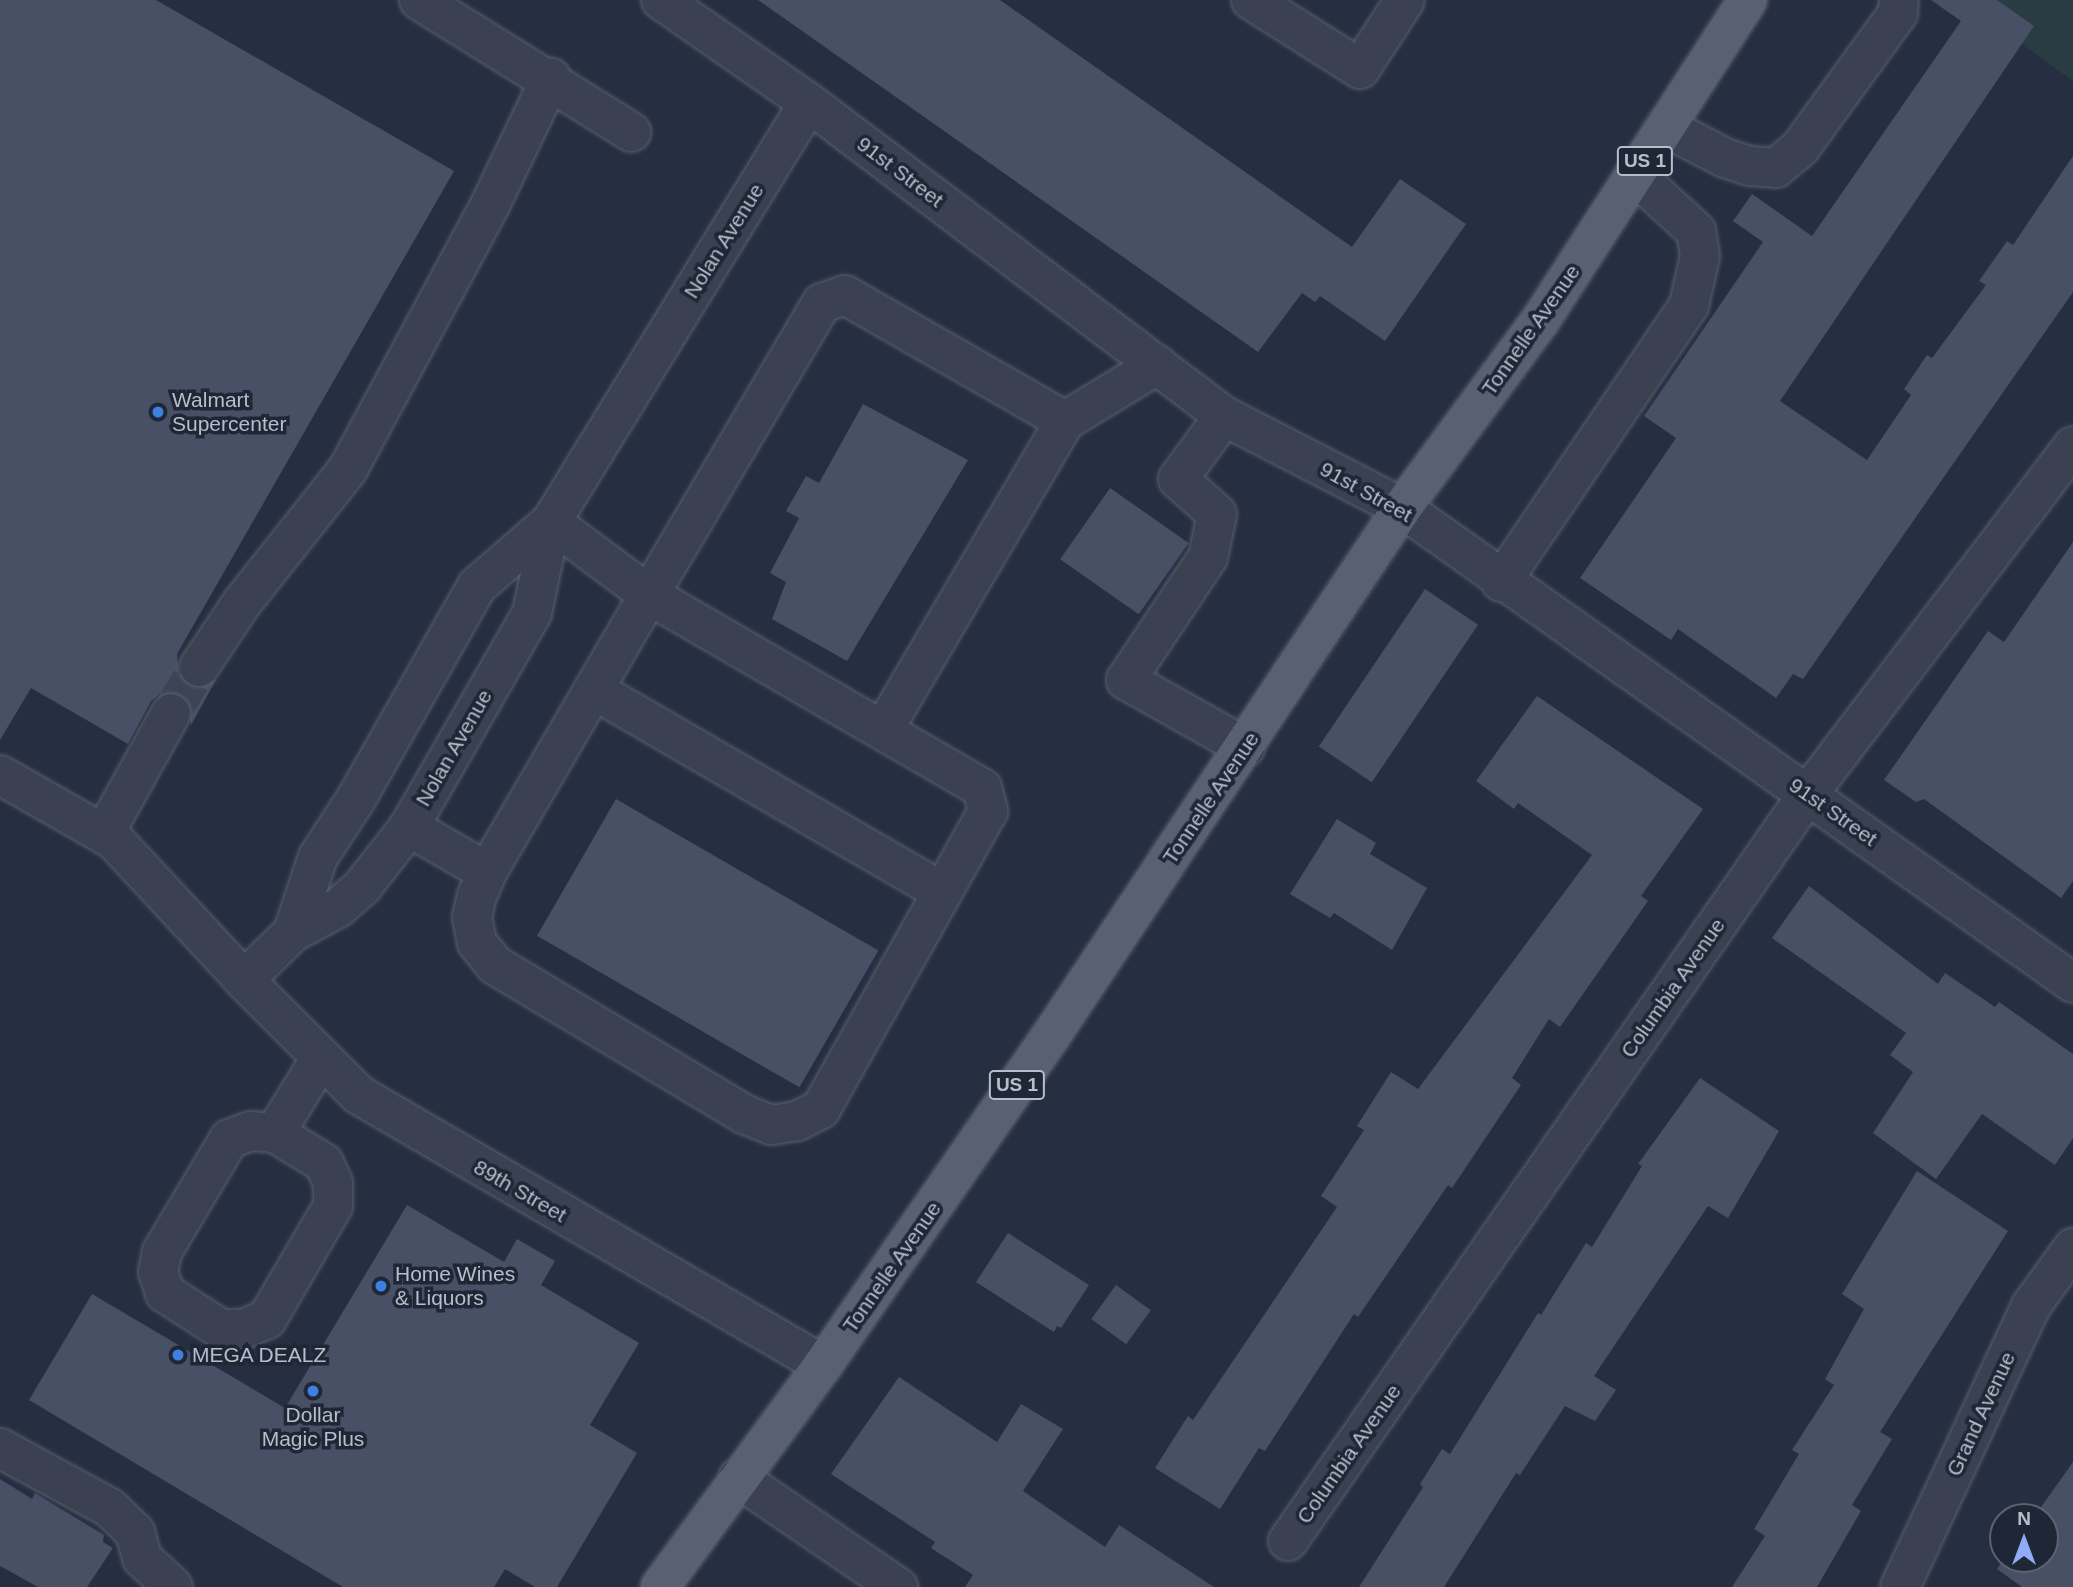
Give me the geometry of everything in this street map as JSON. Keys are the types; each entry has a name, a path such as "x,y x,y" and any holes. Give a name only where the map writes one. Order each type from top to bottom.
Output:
{"main road":[{"name":"Tonnelle Avenue","path":"660,1587 823,1366 1245,747 1402,508 1540,321 1748,0"}],"street":[{"name":"91st Street","path":"661,0 808,103 1224,416 1402,508 1501,582 1808,794 2073,983"},
{"path":"1251,0 1360,69 1405,0"},
{"path":"1665,127 1725,158 1750,166 1776,168 1800,148 1898,13 1899,0"},
{"path":"439,5 631,132"},
{"path":"199,667 241,604 348,469 491,203 551,78"},
{"name":"Nolan Avenue","path":"293,932 318,857 356,799 477,586 551,522 808,103"},
{"path":"1501,582 1689,305 1700,256 1696,231 1636,176"},
{"path":"551,522 649,595 982,788 988,811 943,892 821,1109 797,1121 771,1125 744,1114 495,965 477,943 472,917 487,872 649,595 822,303 845,295 1065,421"},
{"path":"883,730 1065,421 1157,365"},
{"path":"1224,416 1178,479 1217,514 1208,556 1126,680 1245,747"},
{"name":"Columbia Avenue","path":"1288,1541 1808,794 2073,446"},
{"name":"Nolan Avenue","path":"244,980 293,932 338,908 362,887 409,827 532,613 551,522"},
{"path":"594,690 943,892"},
{"path":"104,834 171,713"},
{"name":"89th Street","path":"0,775 104,834 321,1058 369,1101 823,1366"},
{"path":"409,827 487,872"},
{"path":"275,1133 321,1058"},
{"path":"251,1131 275,1133 324,1163 333,1183 333,1206 267,1319 244,1329 221,1329 165,1293 158,1272 162,1252 229,1139 251,1131"},
{"name":"Grand Avenue","path":"1900,1587 2031,1306 2073,1248"},
{"path":"0,1448 110,1508 135,1532 135,1573 173,1587"},
{"path":"738,1478 898,1587"}],"shaded area":[{"path":"1961,0 2073,0 2073,81"}],"building":[{"name":"Walmart Supercenter","path":"0,0 156,0 454,171 177,654 179,676 186,685 198,689 216,680 191,725 189,701 171,691 160,694 151,701 128,744 31,688 0,740"},
{"path":"758,0 1000,0 1352,247 1400,179 1466,224 1385,341 1320,296 1315,302 1302,293 1258,352"},
{"path":"1931,0 1997,0 2034,26 1780,401 1867,460 1911,395 1904,389 1927,355 1932,358 1986,285 1979,281 2007,241 2013,245 2073,156 2073,292 1803,679 1793,674 1776,698 1678,629 1671,640 1580,578 1676,438 1644,416 1763,242 1733,221 1752,194 1812,236 1961,21"},
{"path":"863,404 968,460 847,661 772,619 786,582 770,573 799,518 786,511 806,476 819,483"},
{"path":"1110,488 1189,543 1139,614 1060,559"},
{"path":"2073,542 2073,881 2061,898 1924,799 1916,802 1884,780 1988,631 2004,642"},
{"path":"1425,589 1478,625 1372,782 1319,747"},
{"path":"1537,696 1703,809 1641,896 1648,901 1560,1027 1549,1019 1512,1078 1521,1085 1452,1188 1448,1185 1358,1317 1354,1314 1265,1451 1259,1448 1220,1509 1155,1468 1188,1416 1193,1420 1337,1207 1321,1196 1364,1130 1357,1126 1391,1072 1418,1089 1592,855 1518,803 1514,809 1476,781"},
{"path":"616,799 878,950 799,1087 537,936"},
{"path":"1337,819 1376,843 1370,854 1427,888 1392,950 1334,913 1330,918 1290,894"},
{"path":"1809,886 1938,984 1945,973 1995,1007 1999,1002 2073,1054 2073,1138 2055,1165 1982,1114 1936,1179 1873,1133 1913,1072 1890,1055 1906,1033 1772,938"},
{"path":"1700,1078 1779,1131 1728,1218 1708,1206 1594,1376 1616,1390 1595,1421 1565,1406 1520,1475 1516,1473 1444,1587 1359,1587 1423,1487 1420,1484 1442,1449 1450,1454 1538,1313 1541,1315 1586,1243 1592,1247 1642,1166 1638,1164"},
{"path":"1917,1171 2008,1231 1880,1432 1892,1439 1852,1505 1861,1511 1817,1587 1732,1587 1765,1536 1754,1529 1799,1454 1792,1450 1834,1385 1825,1379 1864,1309 1842,1294"},
{"path":"407,1205 504,1262 517,1239 555,1261 541,1285 639,1343 590,1425 637,1453 557,1587 535,1587 505,1569 494,1587 343,1587 29,1400 92,1294 285,1408"},
{"path":"1008,1233 1089,1285 1061,1328 1057,1326 1054,1332 976,1282"},
{"path":"1116,1285 1151,1310 1126,1344 1091,1319"},
{"path":"899,1377 997,1442 1021,1404 1063,1429 1023,1491 1105,1547 1119,1525 1214,1587 965,1587 973,1575 931,1548 935,1542 831,1474"},
{"path":"2073,1462 2073,1587 2022,1587 2003,1573 2059,1573 2059,1503 2044,1503"},
{"path":"0,1479 32,1499 35,1493 104,1535 103,1542 113,1548 87,1587 38,1587 0,1566"}],"tunnel":[{"path":"171,713 199,667"}],"place":[{"name":"Walmart Supercenter","path":"158,412"},
{"name":"Home Wines & Liquors","path":"381,1286"},
{"name":"MEGA DEALZ","path":"178,1355"},
{"name":"Dollar Magic Plus","path":"313,1391"}]}
